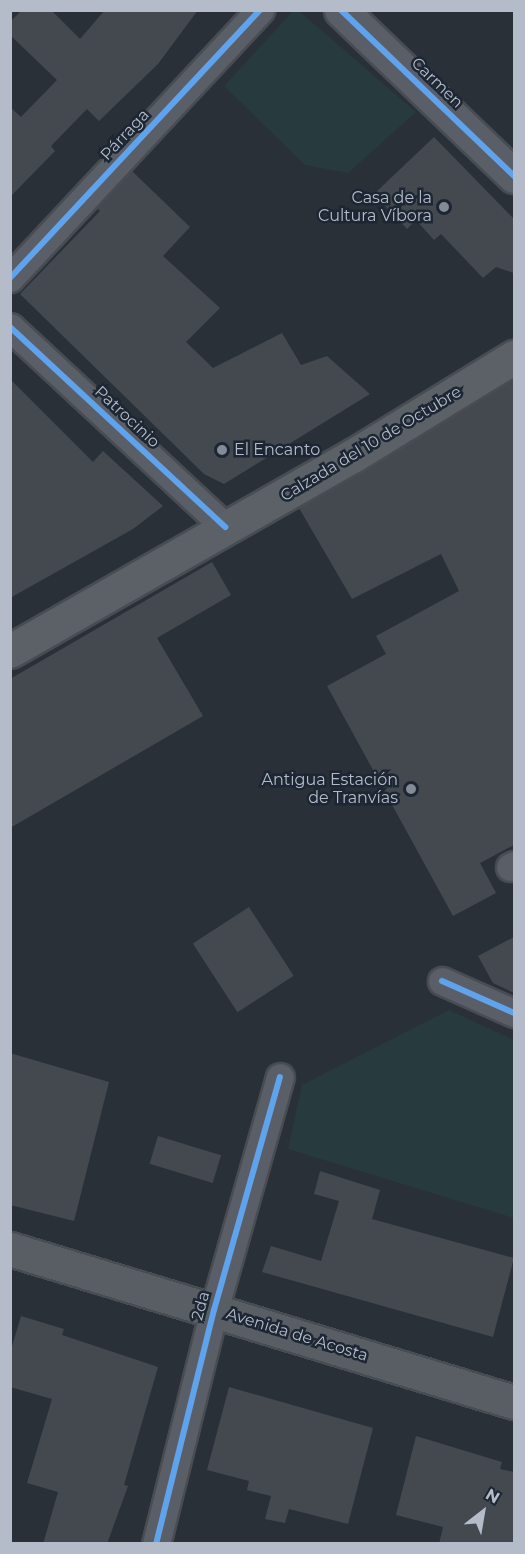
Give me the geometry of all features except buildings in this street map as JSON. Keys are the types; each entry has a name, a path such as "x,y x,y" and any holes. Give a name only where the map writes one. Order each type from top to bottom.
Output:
{"main road":[{"name":"Calzada del 10 de Octubre","path":"10,651 354,455 514,357"},
{"name":"Avenida de Acosta","path":"10,1249 514,1402"}],"street":[{"name":"Párraga","path":"10,278 260,10"},
{"name":"Carmen","path":"341,10 514,176"},
{"name":"Patrocinio","path":"10,327 225,527"},
{"path":"442,981 514,1013"},
{"name":"2da","path":"156,1544 214,1310 280,1077"}],"green space":[{"path":"293,11 299,11 416,112 348,173 305,165 224,86"},
{"path":"449,1010 514,1040 514,1218 288,1149 302,1085"}],"cycle path":[{"path":"10,278 260,10"},
{"path":"341,10 514,176"},
{"path":"10,327 225,527"},
{"path":"442,981 514,1013"},
{"path":"156,1544 214,1310 280,1077"}],"place":[{"name":"Casa de la Cultura Víbora","path":"444,207"},
{"name":"El Encanto","path":"222,450"},
{"name":"Antigua Estación de Tranvías","path":"411,789"}]}
